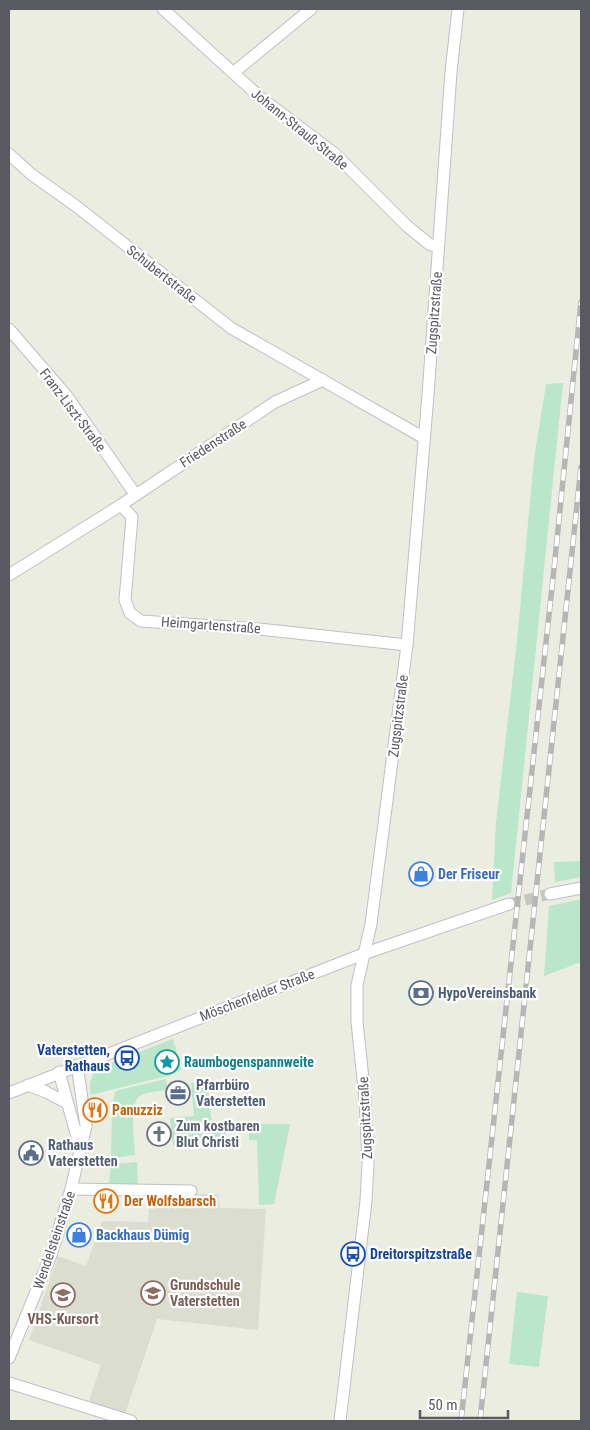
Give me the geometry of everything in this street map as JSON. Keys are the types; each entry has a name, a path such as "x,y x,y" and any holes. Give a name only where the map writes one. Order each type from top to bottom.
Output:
{"street":[{"name":"Johann-Strauß-Straße","path":"163,9 261,98 335,154 407,226 429,244 438,246"},
{"path":"233,73 311,9"},
{"name":"Zugspitzstraße","path":"340,1421 360,1256 367,1171 366,1107 357,1022 357,985 371,924 407,645 458,9"},
{"name":"Schubertstraße","path":"9,154 31,174 76,206 231,328 323,380"},
{"name":"Franz-Liszt-Straße","path":"9,328 66,396 135,494"},
{"path":"323,380 424,438"},
{"name":"Friedenstraße","path":"9,575 121,505 275,402 323,380"},
{"name":"Heimgartenstraße","path":"121,505 132,517 125,600 130,612 142,620 259,629 407,645"},
{"path":"550,894 581,888"},
{"name":"Möschenfelder Straße","path":"9,1093 400,940 509,904"},
{"name":"Wendelsteinstraße","path":"9,1358 14,1331 51,1255 71,1189 86,1126 77,1065"},
{"name":"Wendelsteinstraße","path":"59,1072 80,1148"},
{"path":"28,1085 67,1103"},
{"path":"71,1189 191,1191"},
{"path":"9,1382 131,1421"}],"shaded area":[{"name":"Grundschule Vaterstetten","path":"150,1194 218,1194 220,1208 266,1209 258,1330 157,1319 125,1414 89,1401 101,1365 29,1340 58,1256 86,1266 102,1221 148,1222"}],"green space":[{"path":"563,383 511,893 492,900 496,822 517,641 534,459 546,384"},
{"path":"581,861 581,877 555,882 554,862"},
{"path":"581,899 581,962 544,976 549,906"},
{"path":"173,1039 177,1053 173,1054 176,1064 179,1063 181,1070 171,1075 90,1095 90,1083 94,1071"},
{"path":"166,1079 168,1090 144,1094 137,1099 133,1113 135,1155 111,1158 112,1104 115,1092"},
{"path":"207,1081 213,1133 216,1132 216,1124 290,1124 274,1204 259,1205 257,1140 249,1140 249,1127 226,1127 226,1141 222,1141 222,1147 216,1147 216,1138 207,1138 206,1133 202,1133 202,1138 193,1139 193,1145 173,1146 170,1118 194,1116 191,1083"},
{"path":"137,1162 138,1186 109,1186 111,1164"},
{"path":"517,1292 548,1296 539,1367 509,1364"}],"tunnel":[{"path":"509,904 550,894"}],"railway":[{"path":"461,1421 554,569 581,302"},
{"path":"480,1421 581,467"}],"place":[{"name":"Der Friseur","path":"421,874"},
{"name":"HypoVereinsbank","path":"421,993"},
{"name":"Vaterstetten, Rathaus","path":"127,1058"},
{"name":"Raumbogenspannweite","path":"167,1062"},
{"name":"Pfarrbüro Vaterstetten","path":"178,1093"},
{"name":"Panuzziz","path":"95,1110"},
{"name":"Zum kostbaren Blut Christi","path":"159,1134"},
{"name":"Rathaus Vaterstetten","path":"31,1153"},
{"name":"Der Wolfsbarsch","path":"106,1201"},
{"name":"Backhaus Dümig","path":"79,1235"},
{"name":"Dreitorspitzstraße","path":"353,1254"},
{"name":"Grundschule Vaterstetten","path":"153,1293"},
{"name":"VHS-Kursort","path":"63,1295"}]}
